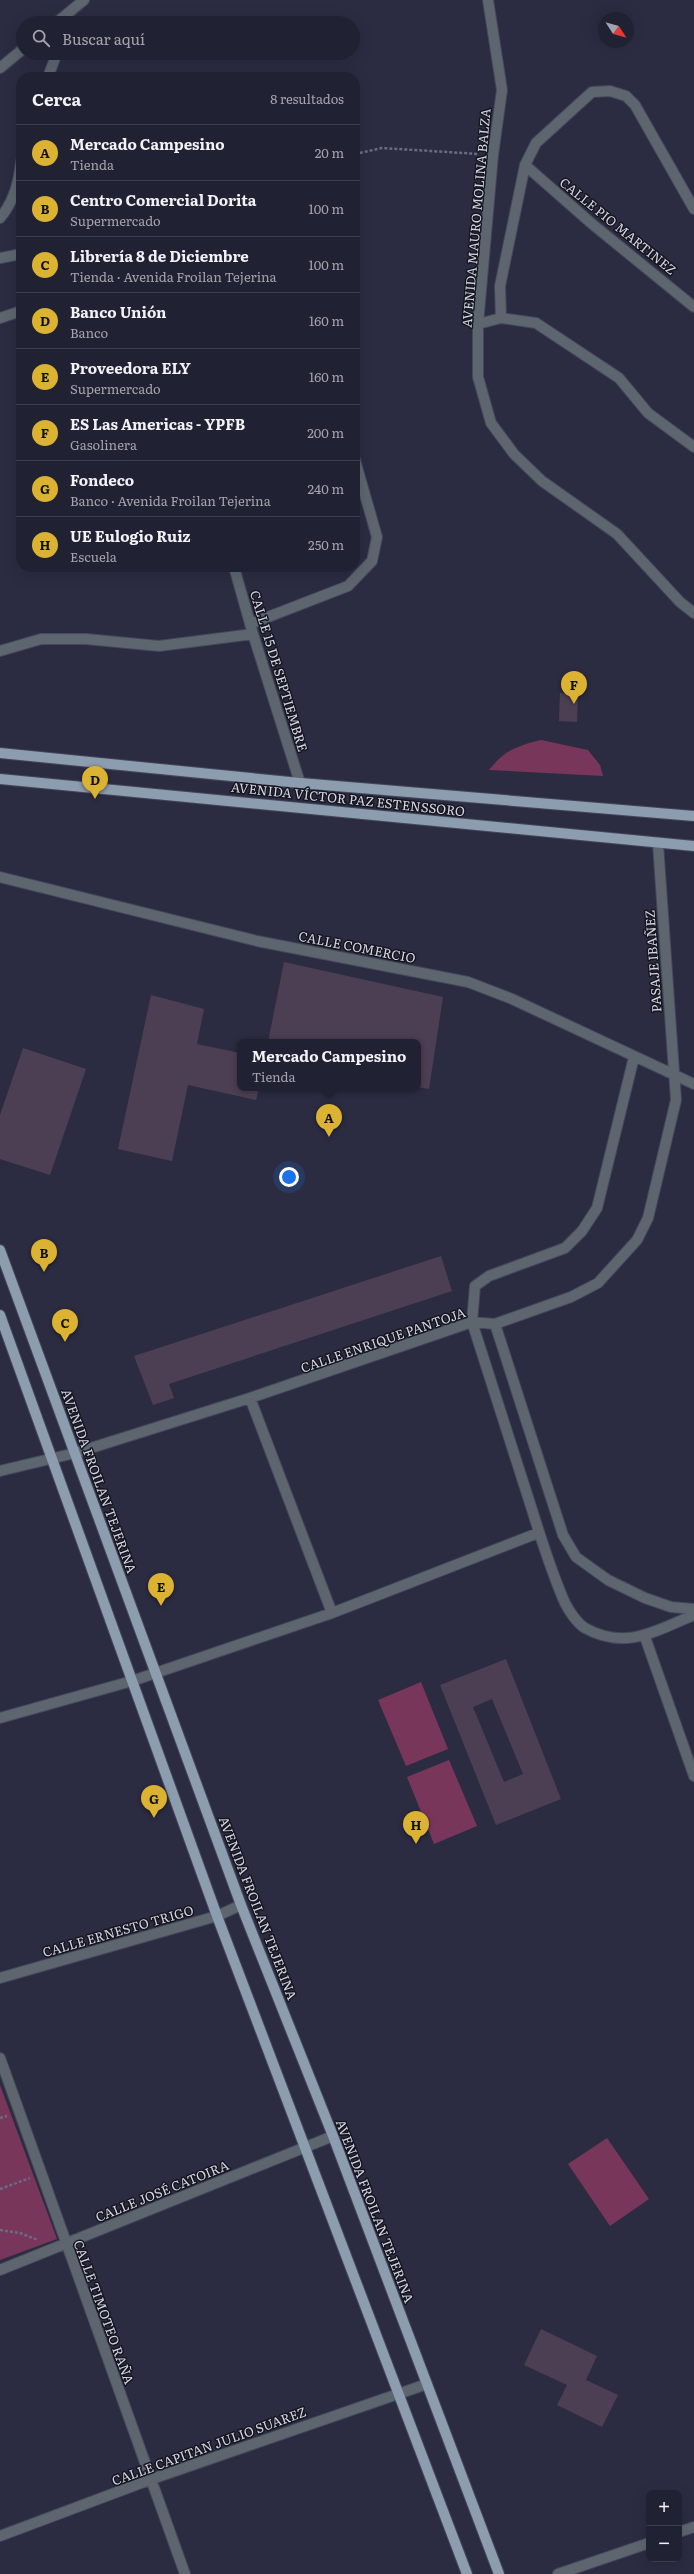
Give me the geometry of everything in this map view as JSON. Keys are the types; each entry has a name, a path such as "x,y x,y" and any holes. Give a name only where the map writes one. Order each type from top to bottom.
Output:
{"main road":[{"name":"AVENIDA VÍCTOR PAZ ESTENSSORO","path":"0,753 300,783 694,816"},
{"name":"AVENIDA VÍCTOR PAZ ESTENSSORO","path":"0,779 286,805 658,844 694,846"},
{"name":"AVENIDA FROILAN TEJERINA","path":"0,1250 242,1905 333,2136 499,2574"},
{"path":"0,1315 217,1916 400,2393 467,2574"}],"street":[{"path":"69,16 84,0"},
{"name":"AVENIDA MAURO MOLINA BALZA","path":"488,0 502,90 493,155 478,324 478,377 491,423 514,454 542,481 617,534 680,602 694,613"},
{"path":"0,68 16,55"},
{"path":"50,72 54,60"},
{"path":"501,318 500,286 526,165 536,143 592,92 610,90 626,96 635,105 694,209"},
{"name":"CALLE PIO MARTINEZ","path":"526,165 591,223 694,307"},
{"path":"0,218 7,210 16,189"},
{"path":"0,258 16,255"},
{"path":"0,318 16,313"},
{"path":"478,324 501,318 536,322 619,378 648,413 694,447"},
{"path":"0,651 41,639 86,639 159,646 251,629 348,586 372,561 377,537 360,478"},
{"name":"CALLE 15 DE SEPTIEMBRE","path":"235,572 251,629 300,783"},
{"name":"PASAJE IBAÑEZ","path":"658,844 673,1076"},
{"name":"CALLE COMERCIO","path":"0,877 257,941 468,982 512,999 673,1076 694,1084"},
{"path":"634,1057 597,1208 582,1231 565,1248 489,1276 475,1286 472,1322 538,1533 565,1604 584,1628 614,1638 645,1637 694,1615"},
{"name":"CALLE ENRIQUE PANTOJA","path":"0,1471 52,1457 75,1453 250,1398 472,1322 495,1324 571,1297 598,1283 637,1240 648,1218 662,1165 676,1100 673,1076"},
{"path":"495,1324 563,1535 576,1557 608,1580 645,1598 671,1607 694,1609"},
{"path":"250,1398 332,1613"},
{"path":"0,1718 132,1681 332,1613 538,1533"},
{"path":"645,1637 694,1776"},
{"name":"CALLE ERNESTO TRIGO","path":"0,1978 217,1916 242,1905"},
{"name":"CALLE TIMOTEO RAÑA","path":"0,2058 66,2245 186,2574"},
{"name":"CALLE JOSÉ CATOIRA","path":"0,2270 66,2245 333,2136"},
{"name":"CALLE CAPITAN JULIO SUAREZ","path":"0,2536 152,2479 427,2384"},
{"path":"682,2531 694,2527"},
{"path":"558,2574 646,2544"}],"path":[{"path":"360,153 382,148 493,155"},
{"path":"0,2189 34,2177"},
{"path":"0,2230 20,2233 40,2240"}],"shaded area":[{"path":"541,740 588,750 600,765 603,776 489,770 506,753 525,744"},
{"path":"421,1682 448,1749 406,1766 378,1700"},
{"path":"449,1760 477,1826 434,1844 407,1777"},
{"path":"0,2085 57,2239 0,2260"},
{"path":"607,2138 649,2199 610,2226 568,2164"}],"building":[{"path":"560,693 578,694 577,722 559,721"},
{"path":"284,962 443,997 429,1089 421,1088 421,1039 269,1039"},
{"path":"151,995 204,1009 197,1044 237,1052 237,1091 258,1091 256,1100 188,1085 172,1161 118,1149"},
{"path":"23,1048 86,1069 50,1175 0,1159 0,1115"},
{"path":"441,1256 452,1291 169,1384 174,1398 153,1405 134,1356"},
{"path":"506,1659 561,1799 496,1825 440,1685","holes":["492,1699 523,1774 504,1782 473,1707"]},
{"path":"541,2329 597,2356 586,2380 618,2395 602,2427 557,2405 567,2385 524,2365"}],"place":[{"name":"ES Las Americas - YPFB","path":"574,704"},
{"name":"Banco Unión","path":"95,799"},
{"name":"Mercado Campesino","path":"329,1137"},
{"name":"Centro Comercial Dorita","path":"44,1272"},
{"name":"Librería 8 de Diciembre","path":"65,1342"},
{"name":"Proveedora ELY","path":"161,1606"},
{"name":"Fondeco","path":"154,1818"},
{"name":"UE Eulogio Ruiz","path":"416,1844"}]}
